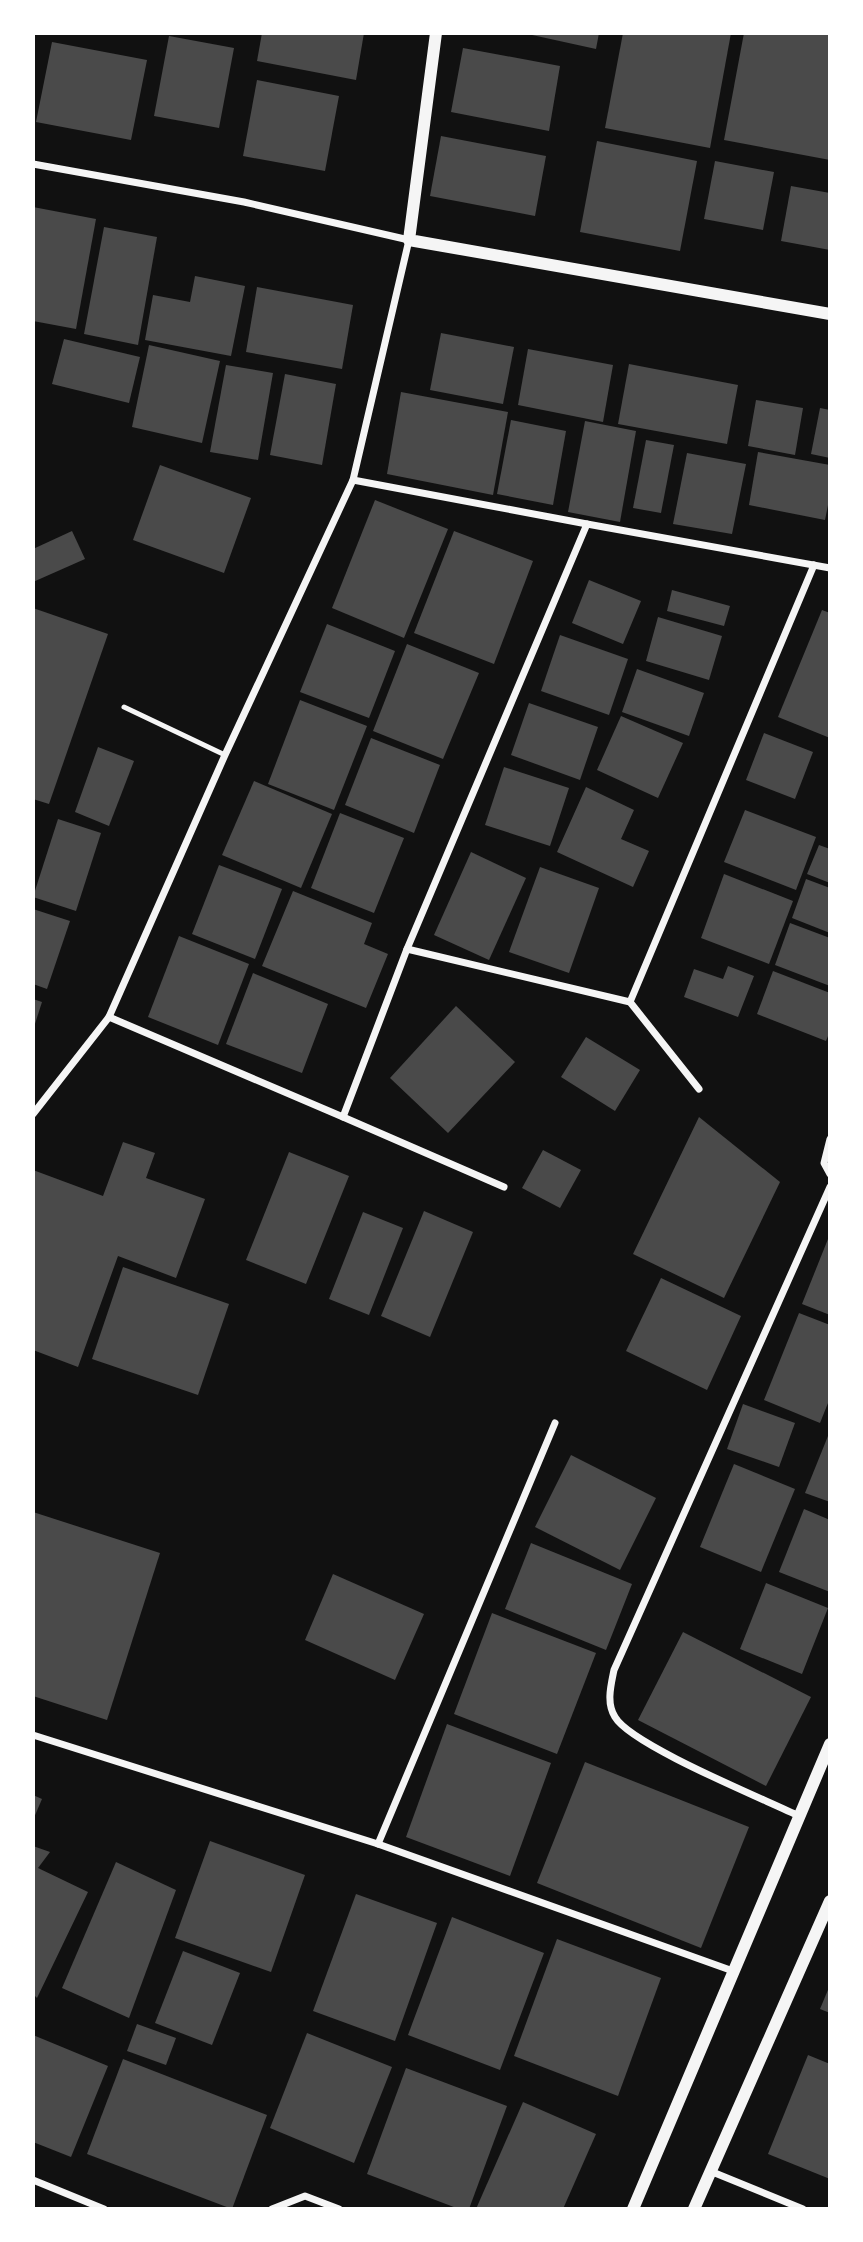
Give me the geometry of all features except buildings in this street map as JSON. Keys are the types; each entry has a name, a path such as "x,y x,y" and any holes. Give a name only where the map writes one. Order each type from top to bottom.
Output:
{"street":[{"path":"33,1114 109,1017 225,755 353,480 409,240 436,33"},
{"path":"33,164 244,202 409,240 830,314"},
{"path":"353,480 830,568"},
{"path":"343,1117 407,949 587,524"},
{"path":"630,1002 814,565"},
{"path":"407,949 630,1002 699,1089"},
{"path":"109,1017 504,1187"},
{"path":"830,1139 824,1163 830,1174"},
{"path":"799,1815 653,1747 626,1730 615,1717 610,1704 610,1689 614,1670 830,1187"},
{"path":"378,1844 555,1423"},
{"path":"33,1735 378,1844 733,1971"},
{"path":"633,2209 830,1744"},
{"path":"694,2209 830,1900"},
{"path":"710,2171 803,2209"},
{"path":"33,2180 104,2209"},
{"path":"272,2209 305,2196 338,2209"}],"lane":[{"path":"124,707 225,755"}]}
